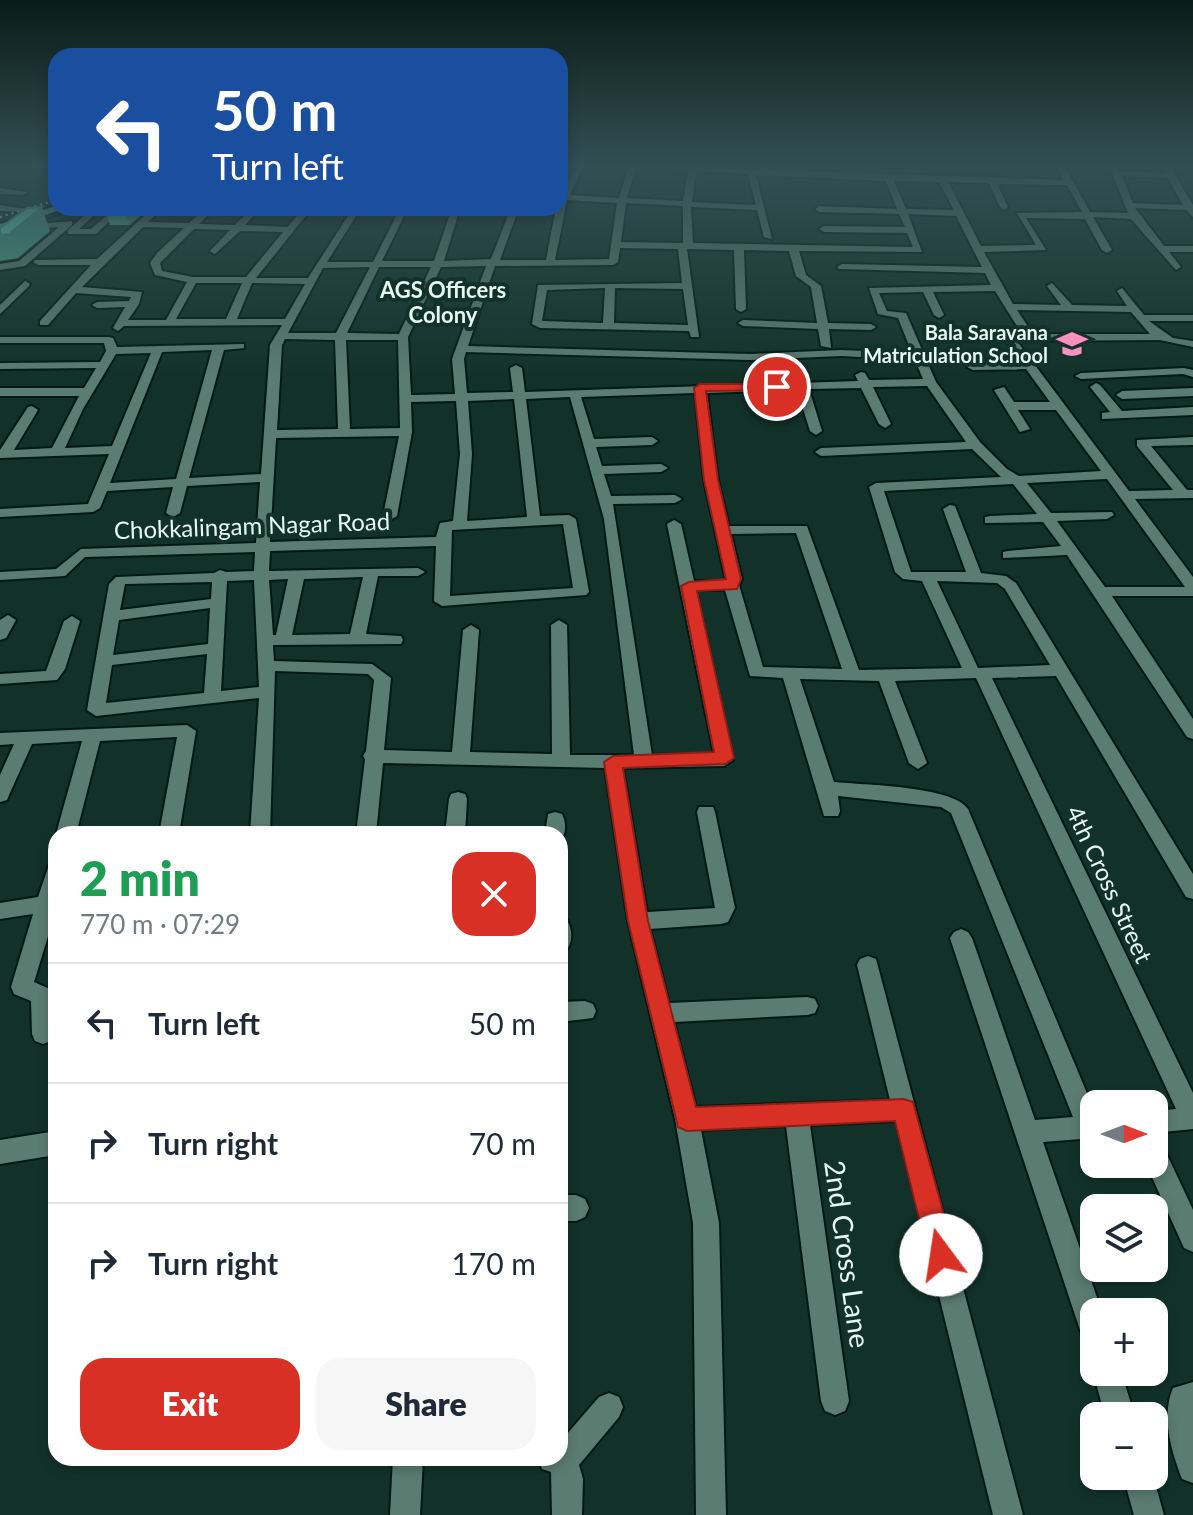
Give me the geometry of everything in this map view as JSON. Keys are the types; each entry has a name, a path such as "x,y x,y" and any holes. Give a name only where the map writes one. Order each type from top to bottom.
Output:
{"street":[{"path":"0,249 18,236"},
{"path":"0,267 22,264 56,236"},
{"path":"44,323 99,262 128,236"},
{"path":"180,236 160,255 155,269 167,276 193,280 311,281"},
{"path":"215,251 232,236"},
{"path":"230,322 249,280 286,236"},
{"path":"260,826 268,692 261,574 276,345 339,236"},
{"path":"344,433 340,337 391,236"},
{"path":"390,516 406,432 403,337 438,263 447,236"},
{"path":"460,525 466,454 460,397 460,354 504,236"},
{"path":"550,262 554,236"},
{"path":"320,265 613,262 616,236"},
{"path":"685,236 694,331 546,326 536,322 542,287 569,284 688,286"},
{"path":"824,236 825,248"},
{"path":"615,245 919,250 914,236"},
{"path":"971,236 998,288 1030,338"},
{"path":"978,249 1043,248 1034,236"},
{"path":"1098,236 1107,250"},
{"path":"1150,236 1176,267"},
{"path":"73,243 118,245"},
{"path":"739,246 741,309"},
{"path":"793,248 801,276 816,286 827,346"},
{"path":"1160,249 1193,249"},
{"path":"38,262 99,262"},
{"path":"569,284 570,262"},
{"path":"842,267 989,270"},
{"path":"169,323 193,280"},
{"path":"0,311 25,284"},
{"path":"608,328 610,285"},
{"path":"1052,286 1069,308"},
{"path":"998,288 873,290 883,314 902,315 930,382 975,445 1002,472 1017,480 1047,517 1101,592 1193,733"},
{"path":"926,289 939,315"},
{"path":"57,451 138,294 74,290"},
{"path":"1122,291 1159,337 1171,344 1193,344"},
{"path":"97,305 134,304"},
{"path":"1010,307 1069,308 1193,318"},
{"path":"122,323 230,322 340,337 403,337"},
{"path":"743,323 871,327"},
{"path":"959,338 1159,337"},
{"path":"1009,338 1193,589"},
{"path":"0,340 158,349 240,346"},
{"path":"173,513 219,347"},
{"path":"0,513 93,508 158,349"},
{"path":"460,354 750,357 841,353 919,357"},
{"path":"0,366 102,365"},
{"path":"973,367 1028,366"},
{"path":"516,368 533,518"},
{"path":"1081,376 1184,371 1193,374"},
{"path":"405,399 802,386 864,379 930,382"},
{"path":"864,379 885,424"},
{"path":"802,386 816,431"},
{"path":"1096,387 1112,416 1193,411"},
{"path":"700,388 711,480 734,579 731,585 754,669 761,674 885,676 1063,670"},
{"path":"1000,390 1024,429"},
{"path":"0,392 86,392"},
{"path":"574,392 606,500 644,762"},
{"path":"1122,395 1193,392"},
{"path":"1010,406 1057,406"},
{"path":"2,454 32,410"},
{"path":"271,434 406,432"},
{"path":"589,443 652,441"},
{"path":"1188,494 1141,443 1193,441"},
{"path":"821,452 975,445"},
{"path":"2,454 116,450"},
{"path":"597,470 661,468"},
{"path":"1110,475 876,487 898,566 908,576 1001,579 1011,586 1193,891"},
{"path":"102,487 266,478"},
{"path":"1126,495 1188,494"},
{"path":"606,500 675,499"},
{"path":"950,509 975,577"},
{"path":"990,520 1107,515"},
{"path":"533,518 569,519 581,592 442,601 435,541 445,526 460,525 533,518"},
{"path":"372,756 461,755 613,762 725,758 674,524"},
{"path":"723,530 802,529 852,674"},
{"name":"Chokkalingam Nagar Road","path":"0,576 60,573 69,569 78,554 435,541"},
{"path":"1008,555 1071,550"},
{"path":"357,639 372,572"},
{"path":"268,692 97,712 117,584 121,580 220,574 418,572"},
{"path":"212,700 220,574"},
{"path":"283,640 297,574"},
{"name":"4th Cross Street","path":"927,575 1193,1118"},
{"path":"166,609 173,576"},
{"path":"689,586 731,585"},
{"path":"1101,592 1193,589"},
{"path":"113,616 216,603"},
{"path":"0,679 46,677 54,673 72,621"},
{"path":"559,625 561,759"},
{"path":"461,755 471,630"},
{"path":"265,640 395,640"},
{"path":"104,661 215,648"},
{"path":"268,666 379,671 383,678 367,826"},
{"path":"790,675 827,788 831,811"},
{"path":"885,676 918,763"},
{"path":"0,739 187,731 170,826"},
{"path":"68,826 93,734"},
{"path":"0,795 26,738"},
{"path":"613,762 638,921 687,1119 706,1223 711,1515"},
{"path":"827,788 945,801 959,809 1080,1098"},
{"path":"456,826 458,799"},
{"path":"638,921 721,916 725,908 706,812"},
{"path":"0,911 48,903"},
{"path":"43,1034 42,996 22,987 48,912"},
{"path":"961,938 1083,1298"},
{"path":"868,965 1008,1515"},
{"path":"661,1013 807,1006"},
{"path":"568,1012 585,1011"},
{"path":"687,1119 904,1110"},
{"name":"2nd Cross Lane","path":"797,1115 835,1401"},
{"path":"1168,1121 1193,1118"},
{"path":"1029,1132 1080,1128"},
{"path":"0,1152 48,1144"},
{"path":"1165,1178 1193,1239"},
{"path":"1193,1396 1183,1398 1180,1413 1193,1468"},
{"path":"568,1449 609,1407"},
{"path":"405,1515 408,1466"},
{"path":"562,1466 568,1479 567,1515"},
{"path":"1142,1490 1149,1515"}],"place":[{"name":"Bala Saravana Matriculation School","path":"1072,344"}],"district":[{"name":"AGS Officers Colony","path":"443,302"}],"route":[{"path":"777,387 700,388 711,480 734,579 731,585 689,586 725,758 613,762 638,921 687,1119 904,1110 941,1255"}]}
